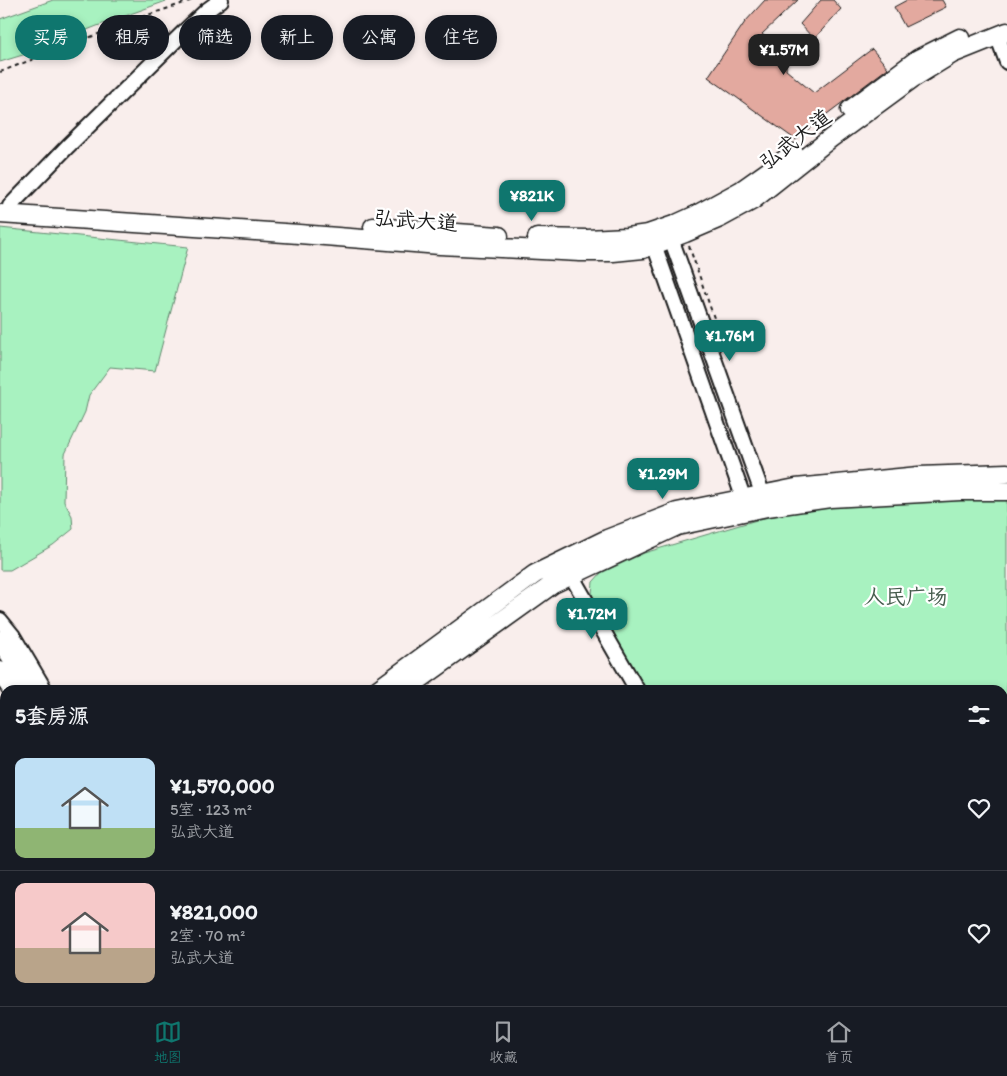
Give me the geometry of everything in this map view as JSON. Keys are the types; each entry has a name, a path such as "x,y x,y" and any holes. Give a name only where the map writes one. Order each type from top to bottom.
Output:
{"main road":[{"name":"弘武大道","path":"669,233 696,215 740,191 789,157 918,59 952,41 1007,19"},
{"name":"弘武大道","path":"5,210 440,245 580,252 613,252 643,249 652,239 720,218 753,200 831,138 913,78 952,54 1002,34"},
{"path":"765,501 796,488 919,476 1007,474"},
{"path":"412,685 552,584 677,526 765,501 960,491 1007,491"},
{"path":"384,685 535,574 607,539 677,512 746,505"},
{"path":"0,640 28,685"},
{"path":"0,671 9,685"}],"street":[{"path":"5,210 186,30 206,11 222,0"},
{"path":"1002,34 1007,62"},
{"path":"669,233 765,501"},
{"path":"652,239 746,505"},
{"path":"571,575 634,685"},
{"path":"0,620 13,636 42,685"}],"path":[{"path":"0,72 144,16 193,0"}],"green space":[{"path":"53,0 169,0 127,15 97,15 97,26 87,30 87,15 15,15 15,57 0,62 0,19"},
{"path":"0,228 188,247 155,371 110,367 89,395 85,412 65,454 64,501 72,516 73,529 53,545 10,570 0,570"},
{"name":"人民广场","path":"961,499 1007,500 1007,685 641,685 598,610 592,594 593,582 601,573 644,553 760,519 812,508"}],"building":[{"path":"765,0 798,0 762,34 787,56 786,70 814,93 872,49 888,68 819,120 796,140 708,77 745,22"},
{"path":"821,0 833,0 841,9 814,39 800,24"},
{"path":"907,0 942,0 946,7 905,27 894,7"}]}
